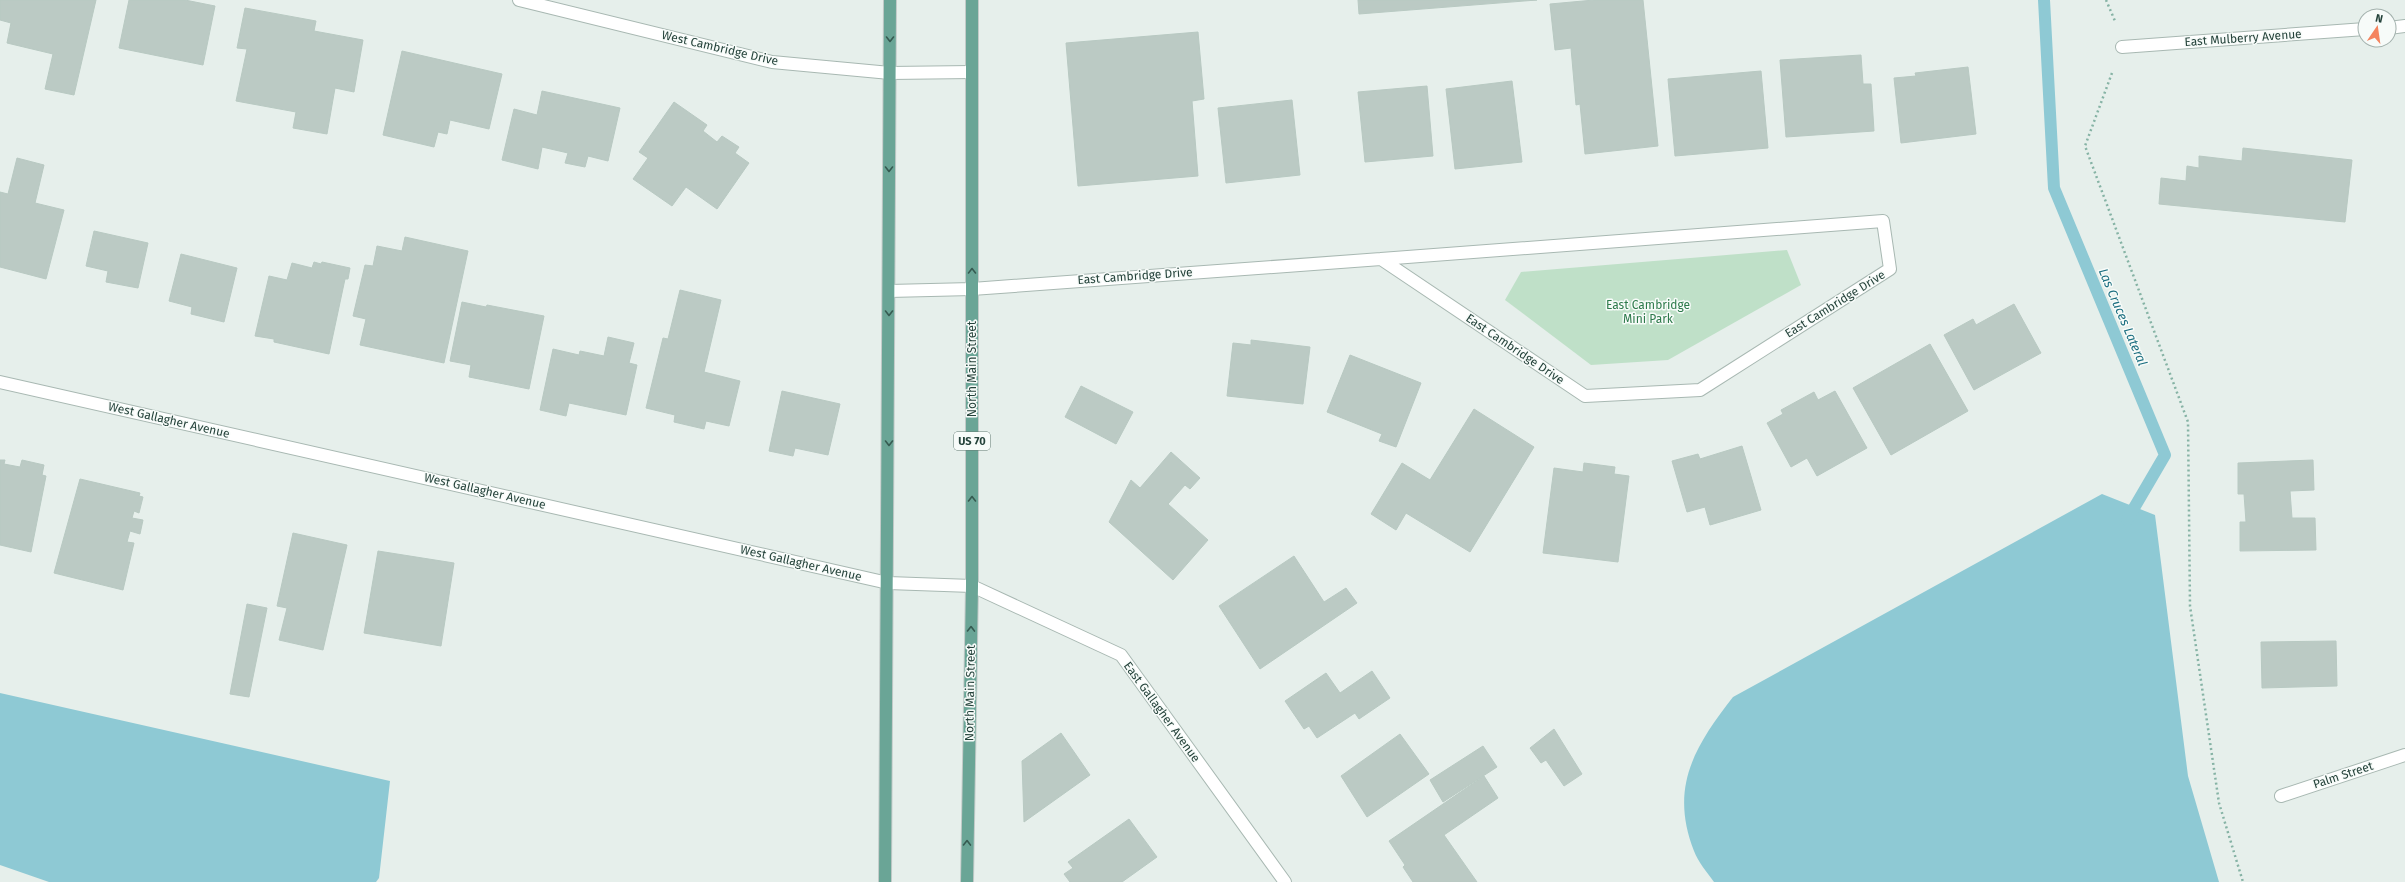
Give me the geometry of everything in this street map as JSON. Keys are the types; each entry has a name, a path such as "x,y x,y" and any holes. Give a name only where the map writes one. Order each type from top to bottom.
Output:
{"main road":[{"path":"886,882 890,0"},
{"name":"North Main Street","path":"967,882 972,586 972,0"}],"street":[{"name":"West Cambridge Drive","path":"519,0 772,62 890,73 972,72"},
{"name":"East Mulberry Avenue","path":"2122,47 2357,30"},
{"name":"East Cambridge Drive","path":"889,291 972,288 1381,259 1883,220 1890,269 1700,390 1585,396 1381,259"},
{"name":"West Gallagher Avenue","path":"0,382 888,583 972,586"},
{"name":"East Gallagher Avenue","path":"972,586 1121,655 1285,882"},
{"name":"Palm Street","path":"2281,796 2405,755"}],"path":[{"path":"2106,0 2122,47 2085,146 2188,422 2190,606 2219,803 2243,882"}],"green space":[{"name":"East Cambridge Mini Park","path":"1787,250 1801,285 1668,360 1591,365 1505,300 1521,272"}],"water":[{"path":"2102,494 2155,515 2188,776 2219,882 1714,882 1700,863 1694,851 1687,828 1684,807 1685,787 1697,750 1719,715 1733,697"},
{"path":"0,693 390,781 379,878 376,882 49,882 0,865"}],"building":[{"path":"0,0 96,0 74,95 45,89 53,54 7,43 11,23 0,20"},
{"path":"129,0 185,0 215,6 203,65 119,48"},
{"path":"1358,0 1537,0 1359,14"},
{"path":"1594,0 1643,0 1658,146 1585,154 1580,104 1576,105 1571,48 1555,50 1550,4"},
{"path":"245,8 316,21 314,31 363,40 354,92 335,88 327,134 293,128 296,112 236,101 247,49 237,48"},
{"path":"1198,32 1204,99 1192,101 1198,176 1078,186 1066,43"},
{"path":"402,51 502,74 489,129 450,120 447,134 438,132 434,147 383,135"},
{"path":"1861,55 1863,84 1871,84 1874,131 1786,137 1780,60"},
{"path":"1968,67 1976,134 1901,143 1894,78 1916,76 1915,73"},
{"path":"1761,71 1768,148 1675,156 1668,79"},
{"path":"1512,81 1522,162 1455,169 1446,89"},
{"path":"1427,86 1433,156 1365,162 1358,92"},
{"path":"542,91 620,108 608,161 588,156 585,167 565,163 568,153 542,147 538,169 502,160 514,109 537,115"},
{"path":"1292,100 1300,175 1226,183 1218,108"},
{"path":"674,102 707,125 703,131 717,142 722,136 739,147 735,153 749,163 717,209 686,187 672,206 633,179 648,158 639,152"},
{"path":"2243,148 2352,160 2345,222 2159,204 2161,178 2186,181 2187,166 2199,168 2199,156 2242,161"},
{"path":"17,158 44,165 35,203 64,210 46,279 0,267 0,192 8,194"},
{"path":"94,231 148,243 138,288 106,282 108,271 86,266"},
{"path":"405,237 468,251 444,363 360,345 366,319 353,316 365,265 373,266 377,246 402,251"},
{"path":"181,254 237,268 224,322 191,314 192,307 169,301"},
{"path":"314,262 321,264 322,262 350,268 348,279 345,279 329,354 274,342 274,339 255,336 269,276 287,280 292,263 312,268"},
{"path":"680,290 721,300 704,372 740,381 729,426 706,421 704,429 674,422 675,415 646,408 663,338 668,339"},
{"path":"462,302 486,307 487,305 544,316 529,389 469,377 471,365 450,361"},
{"path":"2014,304 2041,353 1974,390 1944,335 1973,319 1976,325"},
{"path":"608,337 634,343 629,363 637,365 626,415 569,403 566,416 540,410 553,349 579,355 580,351 604,356"},
{"path":"1251,340 1310,347 1303,404 1227,396 1233,343 1251,345"},
{"path":"1930,344 1968,411 1891,455 1853,388"},
{"path":"1350,355 1421,383 1396,447 1379,441 1382,434 1327,412"},
{"path":"1081,386 1133,412 1116,444 1065,417"},
{"path":"782,391 840,404 828,455 795,448 793,456 769,451"},
{"path":"1835,391 1867,448 1817,476 1807,458 1791,467 1767,423 1783,414 1781,410 1814,392 1818,400"},
{"path":"1474,409 1534,447 1470,552 1406,513 1396,530 1371,514 1402,463 1430,480"},
{"path":"1742,446 1761,510 1710,525 1705,507 1687,512 1672,461 1698,454 1700,459"},
{"path":"1171,452 1200,478 1190,489 1185,485 1168,504 1208,540 1173,580 1109,522 1131,480 1140,488"},
{"path":"0,460 5,460 4,464 20,467 22,460 44,465 42,475 46,476 31,552 0,545"},
{"path":"2313,460 2314,490 2290,491 2292,518 2315,518 2316,550 2240,551 2240,522 2246,522 2244,494 2238,494 2238,463"},
{"path":"1584,463 1615,467 1614,474 1629,476 1618,562 1543,553 1554,468 1583,472"},
{"path":"80,479 140,493 139,496 143,497 139,513 134,511 132,518 143,520 140,534 130,531 127,542 134,543 123,590 54,573"},
{"path":"293,533 347,545 323,650 279,640 287,608 277,606"},
{"path":"378,551 454,563 441,646 364,633"},
{"path":"1294,556 1324,602 1346,588 1357,603 1260,669 1219,606"},
{"path":"247,604 267,608 249,697 230,694"},
{"path":"2336,641 2337,686 2262,688 2261,642"},
{"path":"1372,671 1390,698 1359,719 1355,713 1317,738 1309,726 1304,729 1285,701 1326,673 1340,693"},
{"path":"1554,729 1582,774 1564,786 1546,760 1541,763 1530,748"},
{"path":"1061,733 1090,775 1024,822 1022,761"},
{"path":"1400,734 1429,774 1367,817 1341,776"},
{"path":"1483,746 1497,767 1443,802 1430,780"},
{"path":"1484,776 1498,798 1444,835 1477,882 1413,882 1403,867 1405,865 1389,841"},
{"path":"1129,819 1157,857 1122,882 1070,882 1064,874 1073,868 1068,862"}],"waterway":[{"name":"Las Cruces Lateral","path":"2044,0 2054,188 2165,455 2127,520"}]}
